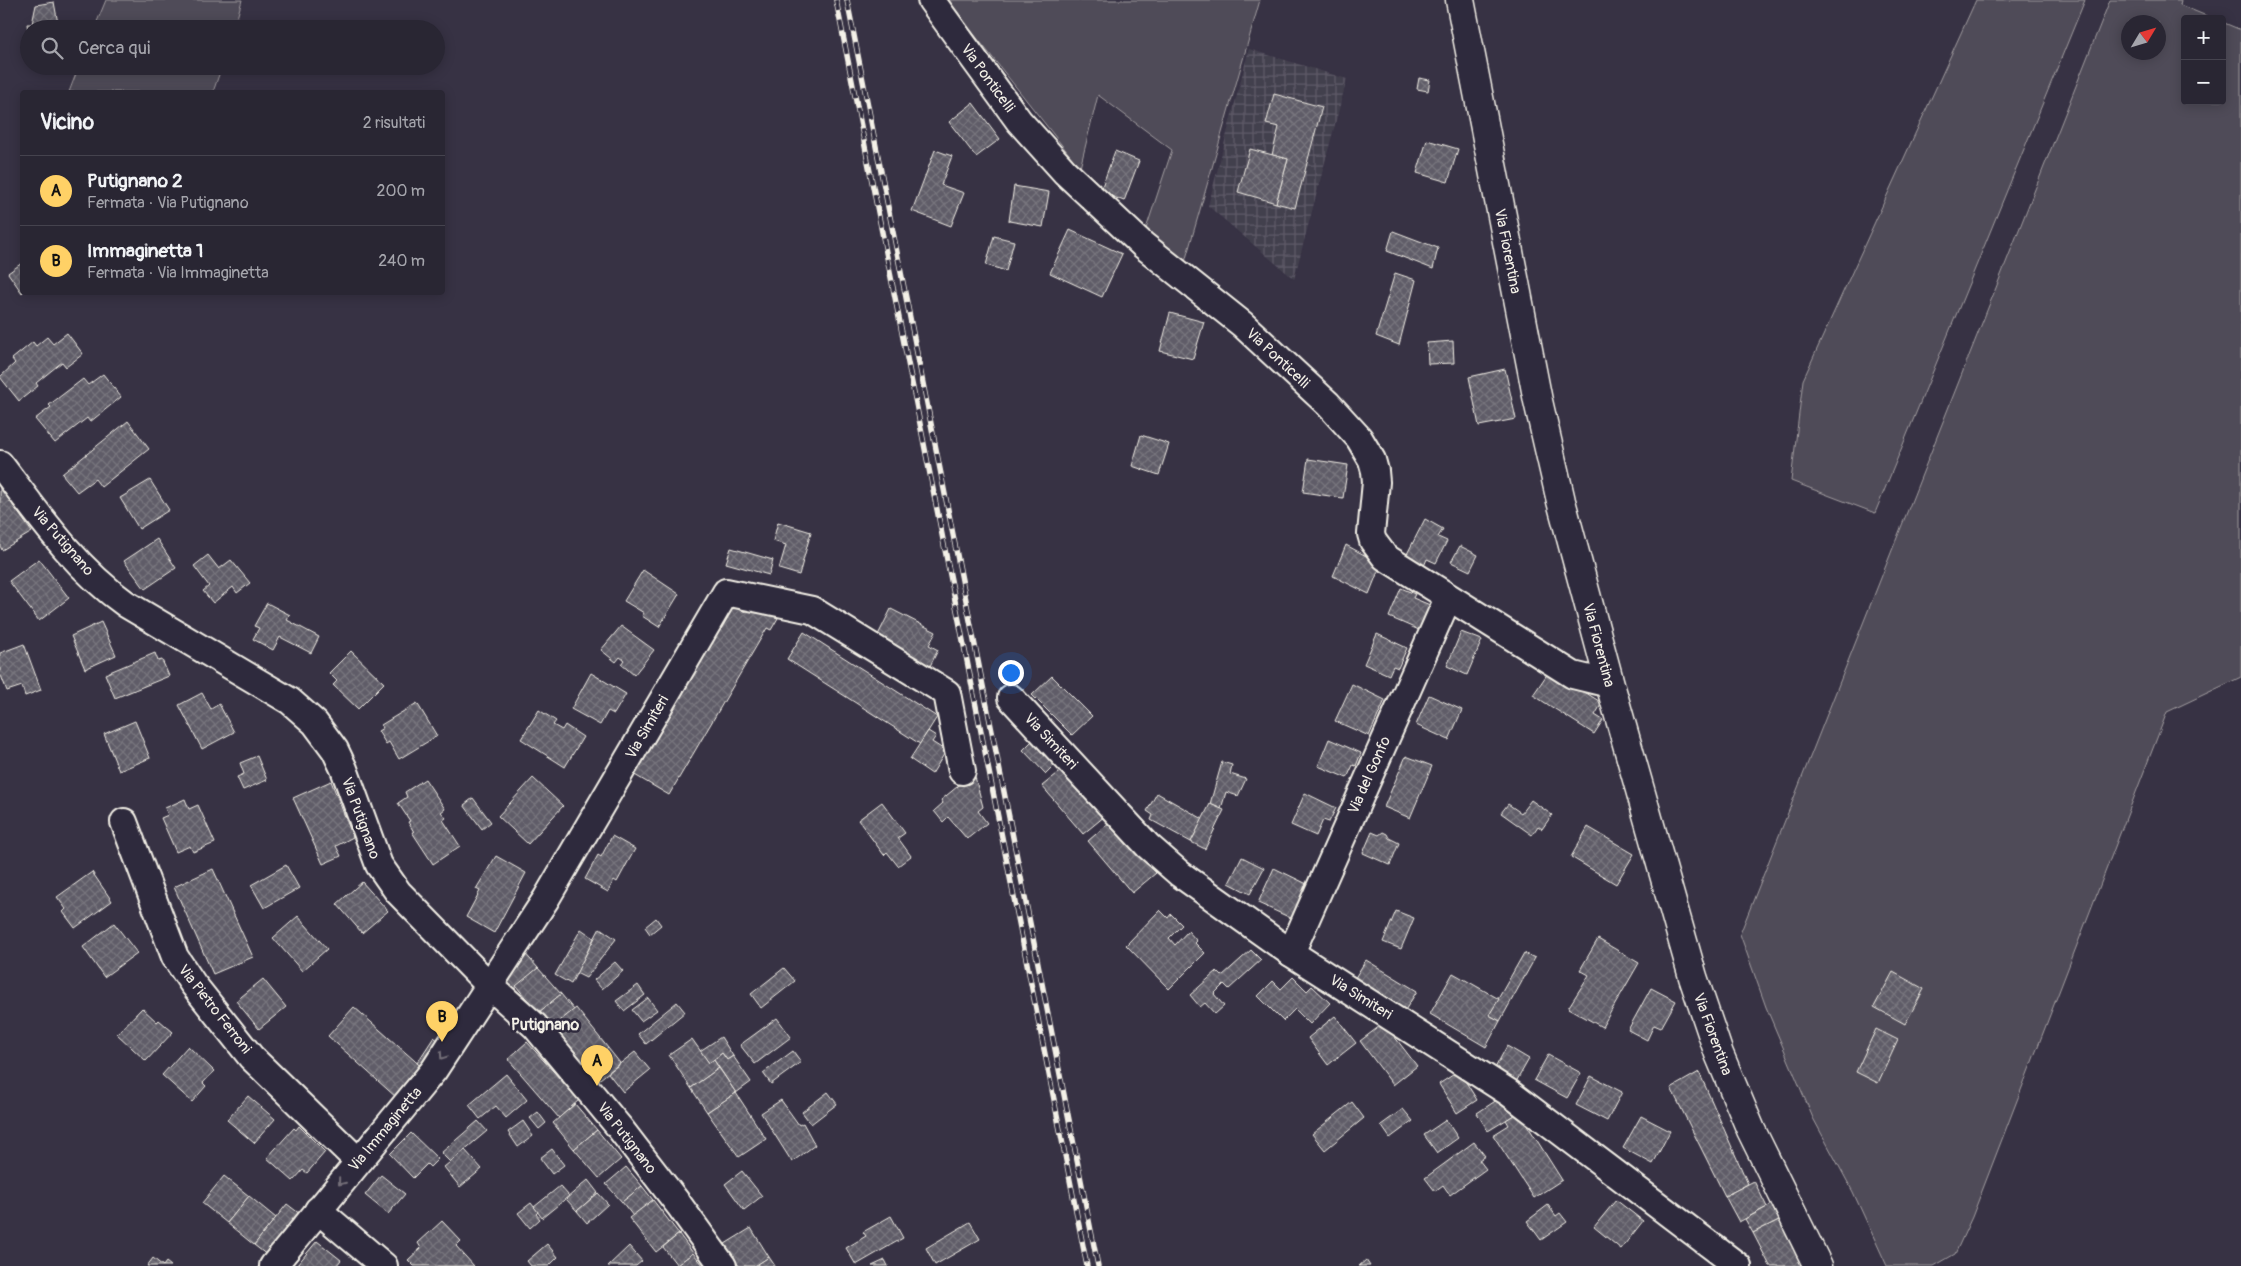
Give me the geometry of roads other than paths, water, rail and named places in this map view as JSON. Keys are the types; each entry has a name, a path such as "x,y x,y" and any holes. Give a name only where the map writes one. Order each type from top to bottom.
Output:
{"main road":[{"name":"Via Fiorentina","path":"1460,0 1538,402 1561,501 1610,684 1693,976 1719,1054 1751,1130 1818,1266"}],"street":[{"name":"Via Ponticelli","path":"931,0 1019,121 1065,172 1143,244 1242,324 1344,421 1366,448 1375,471 1376,482 1370,527 1373,541 1390,560 1448,598 1573,674 1610,684"},
{"name":"Via Putignano","path":"0,464 52,532 103,586 126,604 290,701 315,722 335,750 344,769 379,865 398,892 490,986 535,1026 581,1080 679,1205 723,1266"},
{"name":"Via Simiteri","path":"490,986 546,900 726,592 812,610 946,693 962,771"},
{"name":"Via del Gonfo","path":"1291,952 1448,598"},
{"name":"Via Simiteri","path":"1011,698 1148,846 1180,874 1291,952 1508,1092 1738,1266"},
{"name":"Via Pietro Ferroni","path":"124,822 175,957 193,984 251,1056 358,1161"},
{"name":"Via Immaginetta","path":"273,1266 434,1070 490,986"},
{"path":"318,1210 384,1266"}],"railway":[{"path":"836,0 1087,1266"},
{"path":"847,0 1098,1266"}],"place":[{"name":"Immaginetta 1","path":"442,1042"},
{"name":"Putignano 2","path":"597,1086"}],"district":[{"name":"Putignano","path":"545,1024"}]}
